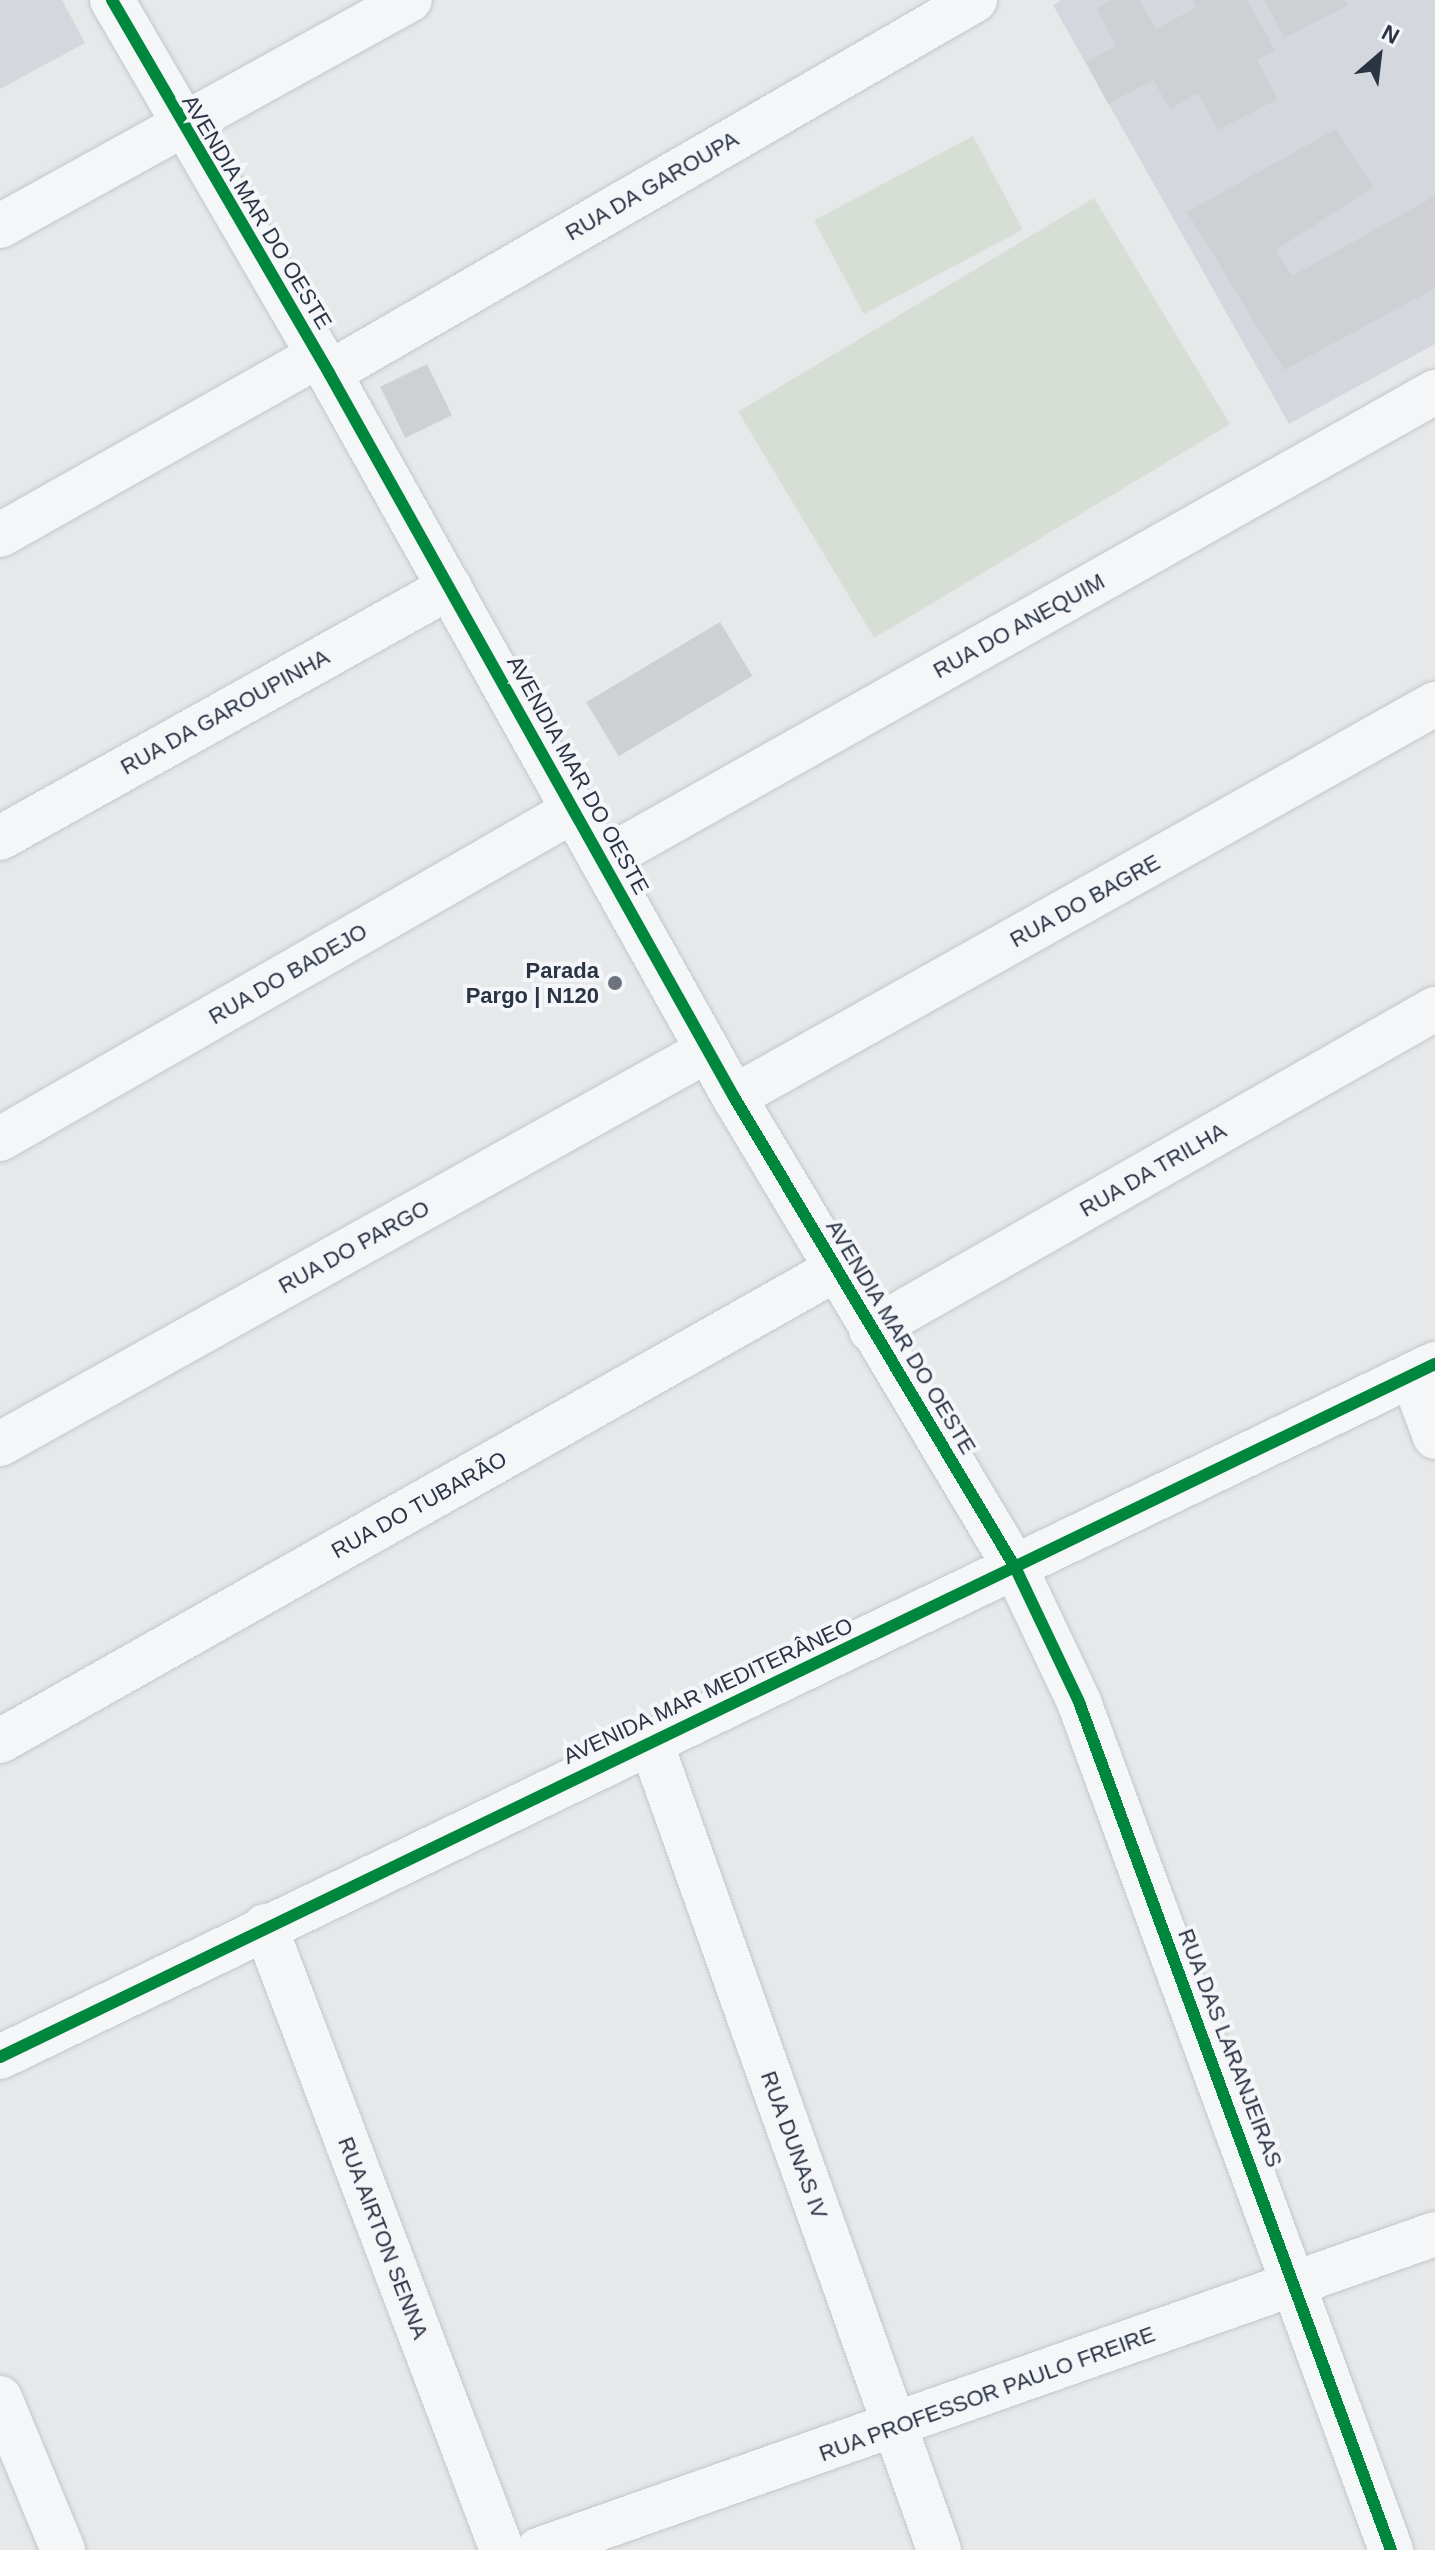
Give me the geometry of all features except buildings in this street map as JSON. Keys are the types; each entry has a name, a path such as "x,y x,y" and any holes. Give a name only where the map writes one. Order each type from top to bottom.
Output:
{"street":[{"name":"AVENDIA MAR DO OESTE","path":"112,0 182,126 324,364 576,809 734,1097 1015,1567"},
{"path":"0,226 410,0"},
{"name":"RUA DA GAROUPA","path":"0,535 324,364 975,0"},
{"name":"RUA DO ANEQUIM","path":"603,860 1435,392"},
{"name":"RUA DA GAROUPINHA","path":"0,838 450,587"},
{"name":"RUA DO BAGRE","path":"734,1097 1435,704"},
{"name":"RUA DO BADEJO","path":"0,1139 576,809"},
{"name":"RUA DA TRILHA","path":"871,1330 1435,1009"},
{"name":"RUA DO PARGO","path":"0,1444 708,1050"},
{"name":"RUA DO TUBARÃO","path":"0,1741 838,1268"},
{"path":"1424,1370 1435,1437"},
{"name":"AVENIDA MAR MEDITERÂNEO","path":"0,2057 650,1740 1424,1370"},
{"name":"RUA DAS LARANJEIRAS","path":"1015,1567 1079,1702 1297,2282 1391,2550"},
{"name":"RUA DUNAS IV","path":"650,1740 939,2550"},
{"name":"RUA AIRTON SENNA","path":"265,1926 502,2550"},
{"name":"RUA PROFESSOR PAULO FREIRE","path":"538,2550 894,2428 1435,2234"},
{"path":"0,2398 63,2550"}],"shaded area":[{"path":"0,0 62,0 85,43 0,89"},
{"path":"1061,0 1435,0 1435,344 1289,424 1053,5"},
{"path":"973,136 1023,230 864,314 814,221"},
{"path":"1094,198 1230,424 874,638 738,412"}],"cycle path":[{"path":"112,0 329,373 734,1097 1015,1567 1079,1702 1391,2550"},
{"path":"0,2057 1435,1364"}],"place":[{"name":"Parada Pargo | N120","path":"615,983"}]}
